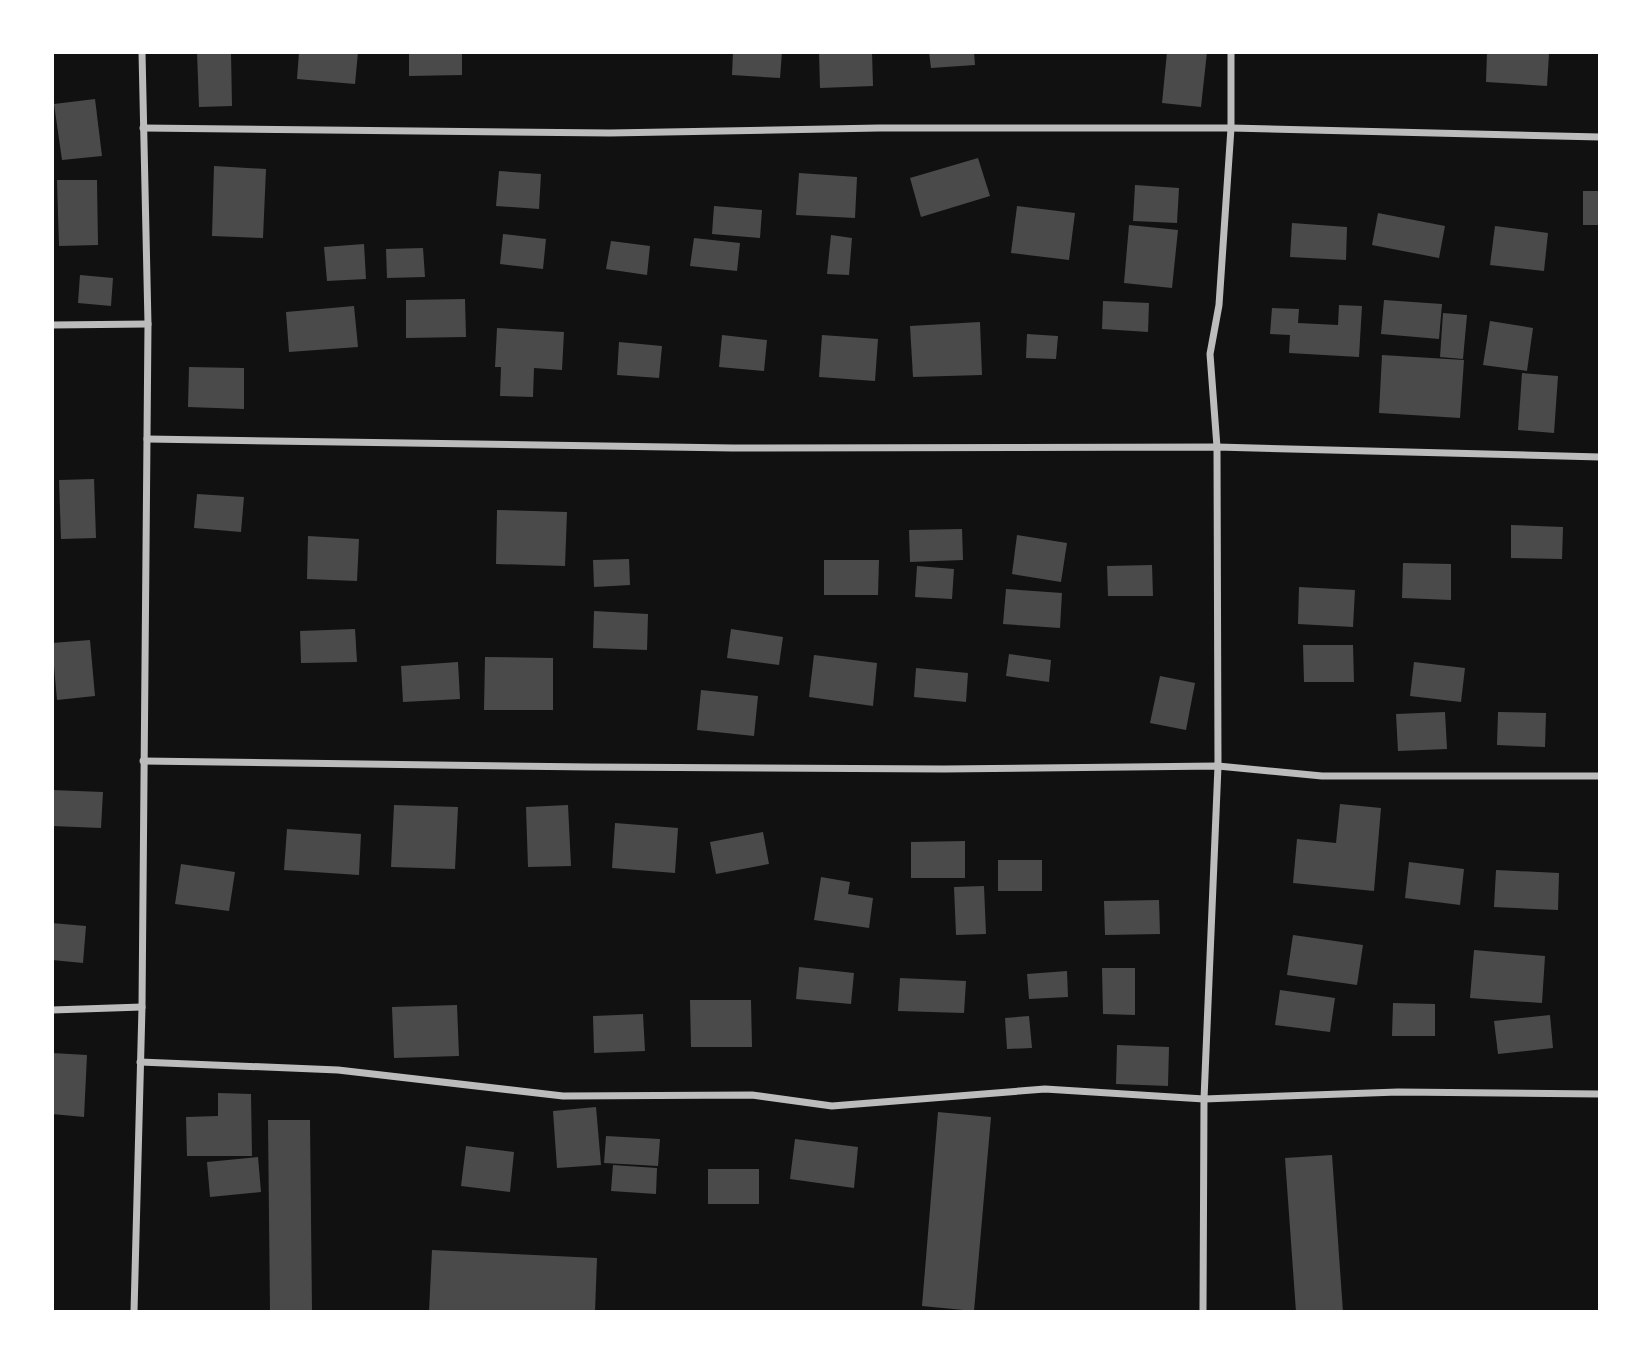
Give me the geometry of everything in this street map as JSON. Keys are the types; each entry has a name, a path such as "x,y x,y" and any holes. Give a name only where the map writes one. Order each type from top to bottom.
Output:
{"street":[{"path":"134,1311 142,1007 148,439 142,52"},
{"path":"1203,1311 1204,1099 1218,766 1217,447 1210,355 1219,306 1231,128 1231,52"},
{"path":"143,128 610,133 879,128 1231,128 1600,137"},
{"path":"52,325 148,324"},
{"path":"148,439 733,448 1217,447 1600,457"},
{"path":"143,761 944,769 1218,766 1322,776 1600,776"},
{"path":"52,1010 142,1007"},
{"path":"140,1062 338,1070 563,1096 752,1095 832,1106 1045,1089 1204,1099 1398,1092 1600,1094"}],"building":[{"path":"197,52 231,52 232,106 199,107"},
{"path":"299,52 358,52 355,84 297,79"},
{"path":"409,52 462,52 462,75 409,76"},
{"path":"733,52 782,52 780,78 732,75"},
{"path":"819,52 872,52 873,86 820,88"},
{"path":"929,52 974,52 975,65 931,68"},
{"path":"1167,52 1207,52 1201,107 1162,103"},
{"path":"1487,52 1549,54 1547,86 1486,82"},
{"path":"95,99 102,156 62,160 54,104"},
{"path":"978,158 990,196 921,217 910,178"},
{"path":"214,166 266,169 263,238 212,236"},
{"path":"499,171 541,174 539,209 496,206"},
{"path":"799,173 857,177 855,218 796,215"},
{"path":"57,180 97,180 98,245 59,246"},
{"path":"1135,185 1179,188 1177,223 1133,221"},
{"path":"1583,191 1600,191 1600,225 1583,225"},
{"path":"714,206 762,210 760,238 712,234"},
{"path":"1017,206 1075,213 1069,260 1011,253"},
{"path":"1378,213 1445,226 1439,258 1372,245"},
{"path":"1292,223 1347,227 1346,260 1290,257"},
{"path":"1129,225 1178,230 1172,288 1124,283"},
{"path":"1495,226 1548,233 1544,271 1490,265"},
{"path":"503,234 546,239 543,269 500,264"},
{"path":"831,235 852,238 849,275 827,274"},
{"path":"694,238 740,243 737,271 690,266"},
{"path":"611,241 650,246 647,275 606,269"},
{"path":"364,244 366,279 327,281 324,247"},
{"path":"423,248 425,277 387,278 386,249"},
{"path":"80,275 113,278 111,306 78,303"},
{"path":"465,299 466,337 406,338 406,300"},
{"path":"1384,300 1442,304 1439,339 1381,334"},
{"path":"1103,301 1149,303 1148,332 1102,329"},
{"path":"1339,305 1362,306 1359,357 1289,353 1290,335 1270,334 1272,308 1299,309 1298,323 1338,325"},
{"path":"354,306 358,347 289,352 286,312"},
{"path":"1443,313 1467,315 1463,359 1440,357"},
{"path":"1490,321 1533,328 1527,371 1483,365"},
{"path":"980,322 982,375 913,377 910,326"},
{"path":"497,328 564,332 562,370 534,368 533,397 500,396 501,367 495,367"},
{"path":"1027,334 1058,336 1056,359 1026,358"},
{"path":"722,335 767,340 764,371 719,367"},
{"path":"822,335 878,339 875,381 819,377"},
{"path":"619,342 662,346 659,378 617,375"},
{"path":"1382,355 1464,360 1460,418 1379,413"},
{"path":"189,367 244,368 244,409 188,407"},
{"path":"1522,373 1558,376 1554,433 1518,430"},
{"path":"94,479 96,538 61,539 59,480"},
{"path":"197,494 244,497 241,532 194,528"},
{"path":"497,510 567,512 565,566 496,564"},
{"path":"1511,525 1563,527 1562,559 1511,558"},
{"path":"962,529 963,560 910,562 909,530"},
{"path":"1017,535 1067,543 1061,582 1012,574"},
{"path":"308,536 359,539 357,581 307,579"},
{"path":"629,559 630,585 594,587 593,560"},
{"path":"824,560 879,560 878,595 824,595"},
{"path":"1403,563 1451,564 1451,600 1402,598"},
{"path":"1152,565 1153,596 1108,596 1107,566"},
{"path":"917,566 954,569 952,599 915,597"},
{"path":"1299,587 1355,590 1353,627 1298,624"},
{"path":"1006,589 1062,593 1060,628 1003,624"},
{"path":"594,611 648,614 647,650 593,648"},
{"path":"355,629 357,662 301,663 300,631"},
{"path":"731,629 783,637 779,665 727,658"},
{"path":"90,640 95,696 57,700 52,643"},
{"path":"1303,645 1353,645 1354,682 1304,682"},
{"path":"1009,654 1051,660 1049,682 1006,676"},
{"path":"814,655 877,663 873,706 809,697"},
{"path":"485,657 553,658 553,710 484,710"},
{"path":"458,662 460,699 403,702 401,666"},
{"path":"1414,662 1465,668 1461,702 1410,696"},
{"path":"916,668 968,673 966,702 914,697"},
{"path":"1160,676 1195,683 1186,730 1150,723"},
{"path":"701,690 758,696 754,736 697,730"},
{"path":"1445,712 1447,749 1398,751 1396,714"},
{"path":"1498,712 1546,713 1545,747 1497,745"},
{"path":"52,790 103,792 101,828 52,826"},
{"path":"1340,804 1381,808 1374,891 1293,883 1297,839 1336,843"},
{"path":"394,805 458,807 455,869 391,867"},
{"path":"568,805 571,866 528,867 526,807"},
{"path":"615,823 678,828 675,873 612,868"},
{"path":"287,829 361,834 359,875 284,870"},
{"path":"763,832 769,864 716,874 710,842"},
{"path":"965,841 965,878 911,878 911,842"},
{"path":"998,860 1042,860 1042,891 998,891"},
{"path":"1409,862 1464,869 1460,905 1405,898"},
{"path":"181,864 235,872 229,911 175,904"},
{"path":"1496,870 1559,873 1558,910 1494,907"},
{"path":"821,877 850,882 848,894 873,898 869,928 814,920"},
{"path":"984,886 986,934 956,935 954,887"},
{"path":"1159,900 1160,934 1105,935 1104,901"},
{"path":"52,923 86,926 83,963 52,960"},
{"path":"1293,935 1363,945 1357,985 1287,975"},
{"path":"1474,950 1545,956 1542,1003 1470,998"},
{"path":"799,967 854,973 851,1004 796,999"},
{"path":"1102,968 1135,968 1135,1015 1103,1014"},
{"path":"1067,971 1068,997 1029,999 1027,974"},
{"path":"900,978 966,981 964,1013 898,1011"},
{"path":"1280,990 1335,998 1330,1032 1275,1025"},
{"path":"690,1000 751,1000 752,1047 691,1047"},
{"path":"1393,1003 1435,1004 1435,1036 1392,1036"},
{"path":"457,1005 459,1056 394,1058 392,1007"},
{"path":"643,1014 645,1051 594,1053 593,1016"},
{"path":"1550,1015 1553,1048 1498,1054 1494,1021"},
{"path":"1029,1016 1032,1048 1007,1049 1005,1018"},
{"path":"1117,1045 1169,1047 1168,1086 1116,1084"},
{"path":"52,1053 87,1055 84,1117 52,1114"},
{"path":"218,1093 251,1094 252,1156 187,1156 186,1117 218,1116"},
{"path":"596,1107 601,1165 557,1168 553,1111"},
{"path":"938,1112 991,1117 974,1311 922,1306"},
{"path":"268,1120 310,1120 312,1312 270,1312"},
{"path":"606,1136 660,1139 658,1166 604,1163"},
{"path":"795,1139 858,1147 854,1188 790,1179"},
{"path":"466,1146 514,1152 510,1192 461,1186"},
{"path":"1332,1155 1343,1312 1296,1312 1285,1158"},
{"path":"258,1157 261,1192 210,1197 207,1162"},
{"path":"613,1165 657,1168 656,1194 611,1191"},
{"path":"708,1169 759,1169 759,1204 708,1204"},
{"path":"432,1250 597,1258 595,1312 429,1312"}]}
